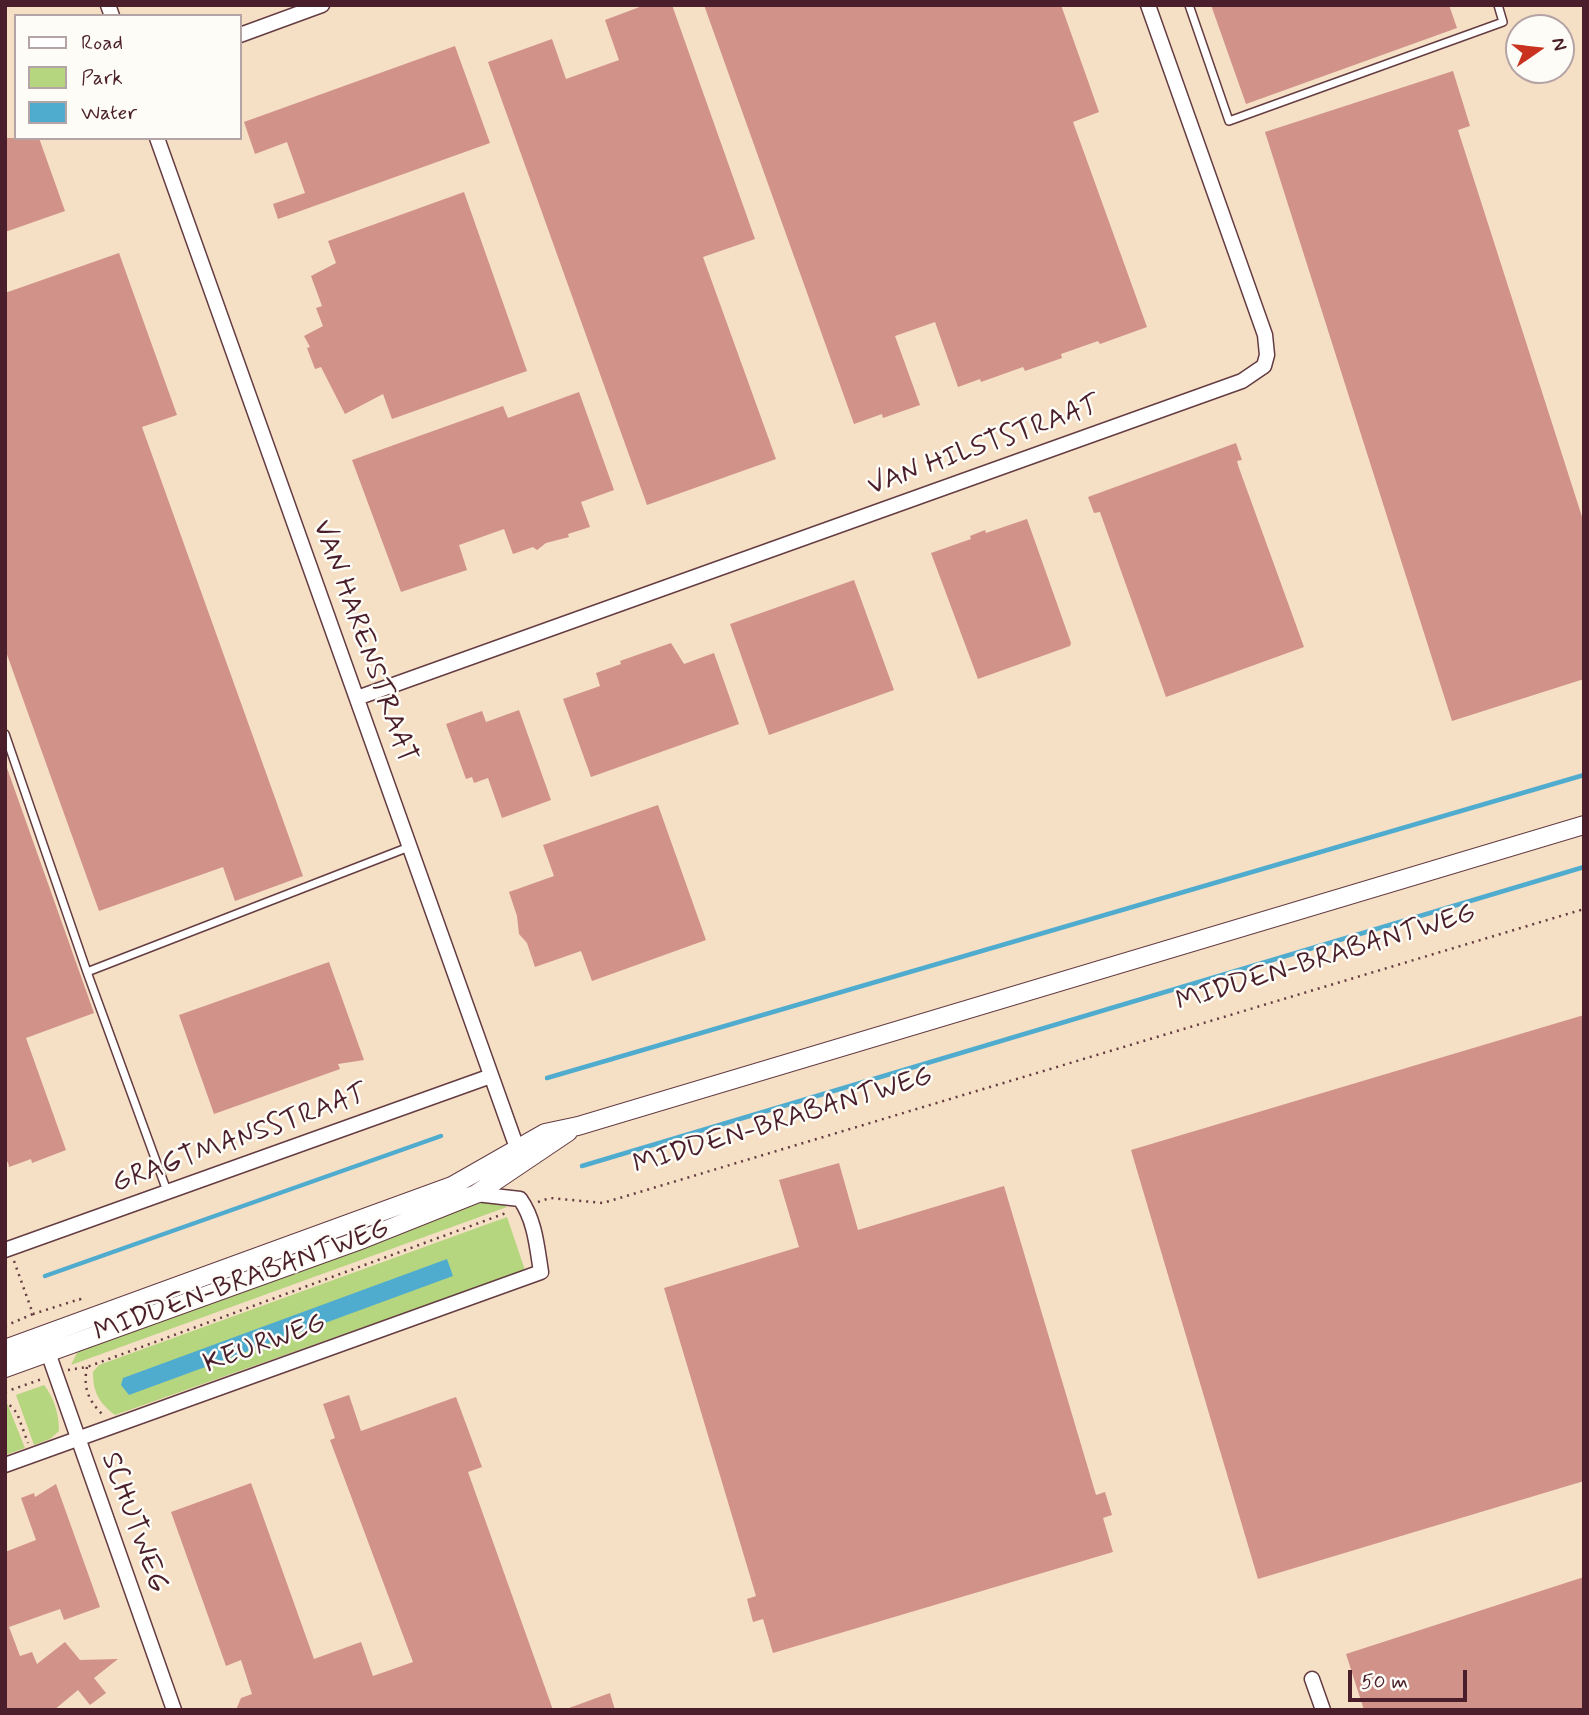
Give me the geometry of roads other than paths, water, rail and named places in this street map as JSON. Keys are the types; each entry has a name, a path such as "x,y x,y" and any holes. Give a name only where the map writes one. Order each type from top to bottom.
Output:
{"street":[{"path":"242,34 322,5"},
{"name":"VAN HILSTSTRAAT","path":"357,698 1242,380 1264,366 1267,355 1265,335 1147,5"},
{"name":"VAN HARENSTRAAT","path":"158,140 520,1154"},
{"name":"MIDDEN-BRABANTWEG","path":"5,1367 89,1318 452,1186 578,1126 1584,825"},
{"name":"GRAGTMANSSTRAAT","path":"8,1249 491,1076"},
{"name":"MIDDEN-BRABANTWEG","path":"5,1349 45,1344 351,1244 476,1194 520,1154"},
{"name":"KEURWEG","path":"5,1465 541,1272 536,1237 520,1199 476,1194"},
{"name":"SCHUTWEG","path":"45,1344 174,1710"},
{"path":"1312,1679 1323,1710"}],"lane":[{"path":"1189,5 1229,121 1503,22 1498,5"},
{"path":"5,734 87,972 167,1191"},
{"path":"87,972 410,847"}],"water":[{"path":"447,1259 453,1276 129,1395 121,1385 123,1378"}],"waterway":[{"path":"547,1078 1584,775"},
{"path":"582,1166 1584,867"},
{"path":"45,1276 441,1136"}]}
